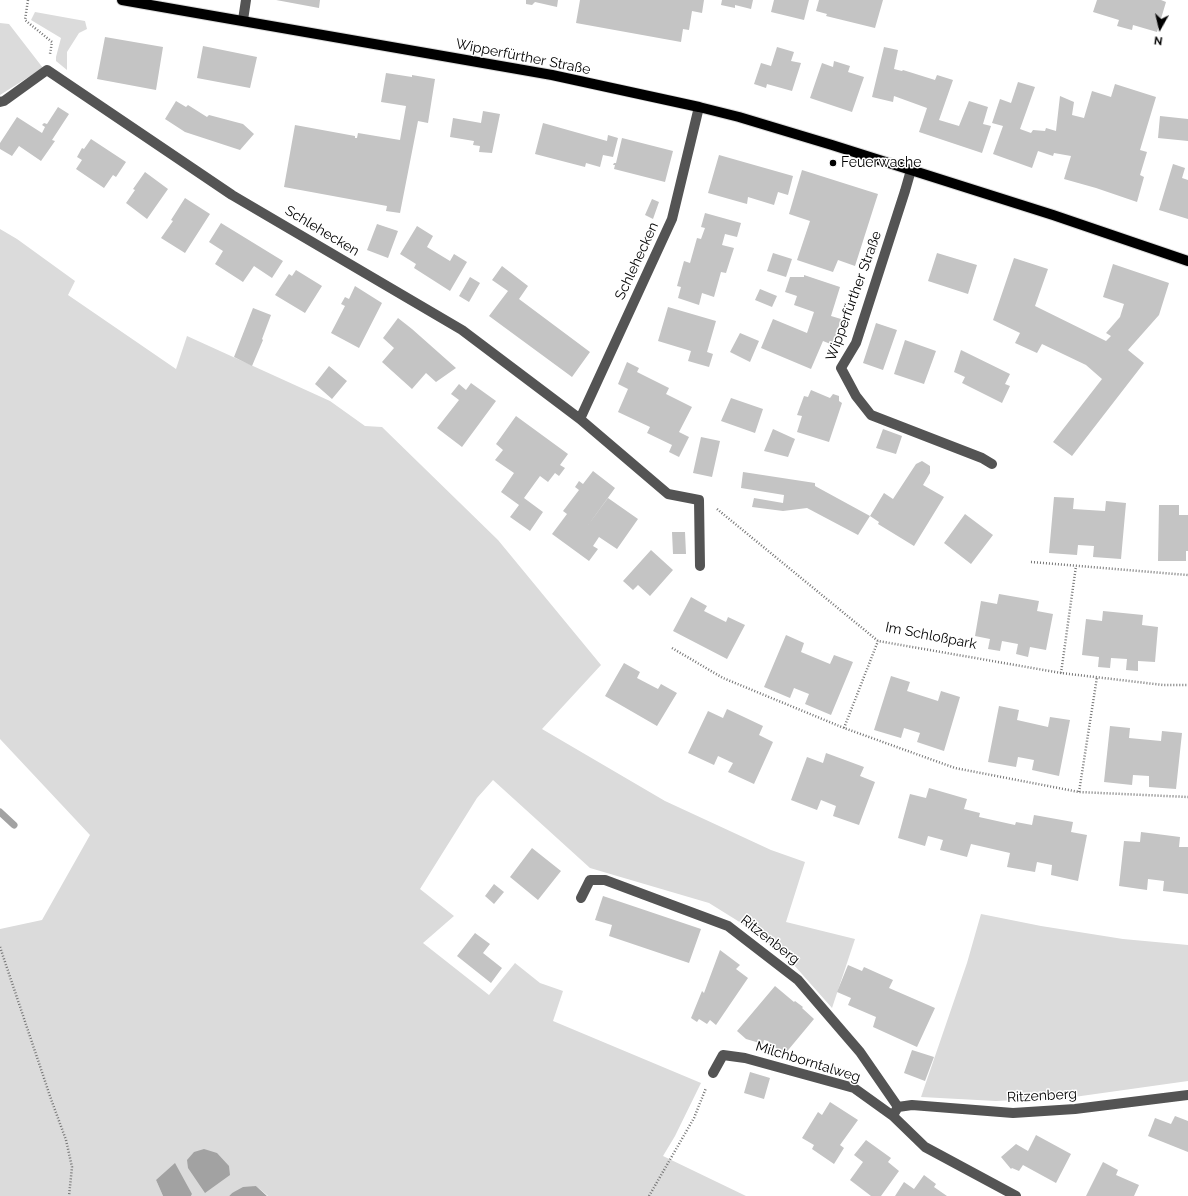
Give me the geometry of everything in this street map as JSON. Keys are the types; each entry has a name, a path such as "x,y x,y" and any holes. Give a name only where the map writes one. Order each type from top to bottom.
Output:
{"main road":[{"name":"Wipperfürther Straße","path":"122,0 552,75 699,107 746,119 1053,215 1188,262"}],"street":[{"path":"243,20 246,0"},
{"name":"Schlehecken","path":"0,102 4,101 47,70 232,195 462,330 580,419 668,494 699,500"},
{"name":"Schlehecken","path":"580,419 672,218 699,107"},
{"name":"Wipperfürther Straße","path":"911,170 856,343 841,368 856,396 871,415 982,458 992,464"},
{"path":"699,500 700,566"},
{"name":"Ritzenberg","path":"581,898 590,880 605,880 728,926 798,980 860,1052 896,1111 912,1105 1013,1113 1075,1109 1188,1095"},
{"name":"Milchborntalweg","path":"713,1073 723,1055 745,1058 854,1088 896,1111 925,1147 1016,1196"}],"path":[{"path":"28,0 25,20 52,42"},
{"name":"Im Schloßpark","path":"699,500 708,502 878,641 1061,673 1163,685 1188,685"},
{"path":"1031,562 1188,575"},
{"path":"1061,673 1076,566"},
{"path":"844,728 878,641"},
{"path":"672,648 722,678 844,728 955,768 1079,792 1188,798"},
{"path":"1079,792 1097,677"},
{"path":"0,947 66,1140 72,1167 69,1196"},
{"path":"649,1196 694,1118 713,1073"}],"shaded area":[{"path":"35,12 85,21 87,29 79,33 67,52 67,70 56,61 61,38 31,20"},
{"path":"0,23 9,24 43,68 0,95"},
{"path":"0,229 17,239 75,281 68,295 176,369 187,336 330,401 365,426 382,427 498,540 601,665 542,729 665,801 771,850 805,862 786,922 855,939 832,1008 786,956 746,926 709,903 590,868 493,780 477,798 420,889 454,916 423,943 489,995 515,963 540,983 563,991 553,1021 701,1083 675,1136 663,1156 746,1196 268,1196 256,1186 232,1193 229,1196 191,1196 192,1194 156,1180 163,1196 0,1196 0,929 42,920 90,835 0,739"},
{"path":"981,914 1041,926 1123,939 1188,945 1188,1081 1074,1097 996,1101 921,1097 967,963"},
{"path":"204,1149 217,1153 229,1166 230,1175 205,1193 188,1168 187,1160 194,1152"},
{"path":"175,1163 192,1194 191,1196 163,1196 156,1180"},
{"path":"256,1186 267,1196 229,1196 243,1187"}],"building":[{"path":"276,0 320,0 319,8"},
{"path":"526,0 558,0 557,7 535,2 532,5 526,4"},
{"path":"580,0 704,0 702,13 692,11 689,30 683,29 681,42 576,23"},
{"path":"722,0 753,0 751,9 735,5 735,8 721,5"},
{"path":"774,0 809,0 804,20 771,12"},
{"path":"819,0 883,0 875,28 826,16 827,14 816,11"},
{"path":"1097,0 1161,0 1166,2 1157,32 1133,25 1132,30 1117,26 1119,20 1093,12"},
{"path":"105,37 163,47 156,90 97,79"},
{"path":"203,46 257,57 250,88 197,78"},
{"path":"777,47 794,52 791,61 801,63 792,91 767,84 766,88 754,84 761,63 771,66"},
{"path":"884,47 898,50 894,69 903,70 935,80 937,75 953,80 939,120 959,126 969,101 988,107 983,124 991,126 982,153 919,132 927,108 894,96 893,102 872,97"},
{"path":"834,61 850,66 848,72 864,77 852,112 810,98 822,63 833,67"},
{"path":"386,73 435,79 428,123 418,121 400,213 386,211 387,206 284,187 295,125 355,136 355,138 357,138 358,133 400,140 406,106 381,102"},
{"path":"1018,82 1035,87 1020,129 1031,133 1033,130 1045,131 1046,128 1056,131 1060,96 1074,102 1072,115 1084,118 1092,91 1111,97 1115,84 1156,97 1140,150 1147,152 1140,175 1144,177 1137,202 1064,179 1071,156 1054,153 1053,156 1038,151 1032,168 993,154 1003,126 992,123 1000,99 1011,103"},
{"path":"176,101 186,107 188,105 207,117 209,115 243,124 254,134 240,150 185,132 165,119"},
{"path":"58,107 69,114 52,140 55,141 41,161 19,146 12,156 0,149 0,143 17,117 42,133 45,127 42,125 44,123 47,124"},
{"path":"483,111 500,114 492,153 479,152 480,146 473,145 474,141 450,137 453,118 481,123"},
{"path":"1160,116 1188,119 1188,141 1158,138"},
{"path":"543,123 607,141 608,135 618,138 613,157 603,155 600,167 586,163 585,167 535,154"},
{"path":"622,138 673,151 665,182 614,169 615,165 613,165 616,163"},
{"path":"91,139 126,162 116,177 113,175 104,188 76,169 82,160 77,157 82,148 84,149"},
{"path":"719,155 793,176 788,195 778,192 774,205 748,197 747,204 708,193"},
{"path":"1173,164 1185,168 1182,178 1188,180 1188,219 1159,210"},
{"path":"802,170 878,194 855,266 838,260 833,272 797,260 810,221 789,214"},
{"path":"145,172 168,189 147,219 126,203 135,190 133,189"},
{"path":"185,198 210,214 185,253 161,238 173,221 171,220"},
{"path":"652,199 659,202 653,219 645,215"},
{"path":"705,213 741,223 737,237 725,234 722,245 734,248 726,273 721,272 714,297 702,293 699,305 678,298 681,287 677,286 684,261 690,263 697,238 701,239 705,228 701,227"},
{"path":"221,223 283,261 272,278 254,266 243,282 215,264 223,251 209,242"},
{"path":"377,224 398,231 388,258 367,250"},
{"path":"417,226 433,236 427,247 450,261 454,254 467,262 450,291 414,268 416,264 400,254"},
{"path":"773,253 792,259 786,277 767,271"},
{"path":"937,253 977,265 968,294 928,281"},
{"path":"1014,258 1048,269 1035,306 1106,341 1111,336 1106,333 1120,317 1124,304 1103,297 1113,264 1169,283 1159,315 1128,350 1144,363 1072,456 1053,442 1102,379 1086,365 1042,344 1037,353 1015,343 1020,333 993,320"},
{"path":"502,266 528,286 519,299 590,352 572,377 489,316 508,291 492,280"},
{"path":"296,270 322,286 305,313 275,295 289,274 292,276"},
{"path":"804,275 840,287 831,316 841,319 833,345 823,341 811,369 761,348 773,319 807,333 814,312 794,305 797,296 785,292 790,277 804,277"},
{"path":"470,277 480,283 469,302 459,296"},
{"path":"355,286 382,303 359,348 331,333 345,306 341,304 345,297 349,299"},
{"path":"760,289 777,296 772,307 755,300"},
{"path":"668,307 716,321 707,352 713,354 709,367 688,361 691,351 658,341"},
{"path":"253,308 271,315 262,339 263,340 252,366 234,357"},
{"path":"398,318 456,368 436,382 426,373 412,389 382,362 394,348 383,338"},
{"path":"876,323 897,330 883,370 863,363"},
{"path":"740,333 759,341 750,362 730,352"},
{"path":"905,340 936,351 924,384 894,374"},
{"path":"961,350 1010,374 1005,384 1010,386 1002,403 962,383 965,377 954,372"},
{"path":"627,362 639,368 637,372 669,388 666,394 692,407 679,432 689,437 679,457 669,452 672,445 647,433 650,427 618,412 628,389 618,384"},
{"path":"329,366 347,381 332,399 315,384"},
{"path":"471,383 496,401 462,447 437,428 459,400 451,394 459,384 466,390"},
{"path":"811,390 830,398 833,394 839,396 839,401 842,403 829,442 797,432 802,416 797,415 804,396 808,397"},
{"path":"731,398 763,409 755,433 721,421"},
{"path":"516,416 568,454 560,465 565,468 559,476 555,473 548,482 540,476 524,498 543,512 530,531 510,517 519,505 501,492 514,473 495,460 503,450 496,444"},
{"path":"773,429 795,439 788,457 764,451"},
{"path":"883,429 902,436 896,454 876,448"},
{"path":"701,437 720,441 712,477 693,473"},
{"path":"922,461 930,466 930,473 923,485 944,497 914,546 878,524 879,522 870,516 884,493 893,499 916,464"},
{"path":"593,471 615,488 586,528 608,498 638,519 617,549 599,537 593,546 598,549 589,561 552,534 567,514 563,511 579,490 575,487 579,481 583,484"},
{"path":"743,472 815,483 815,486 870,516 858,535 807,508 783,511 752,507 754,498 783,503 784,495 741,488"},
{"path":"1054,497 1074,498 1073,509 1105,511 1106,501 1126,503 1121,559 1093,557 1094,546 1078,545 1077,555 1049,553"},
{"path":"1159,505 1179,505 1179,515 1188,515 1188,551 1186,551 1186,561 1158,561"},
{"path":"965,514 993,535 971,564 944,543"},
{"path":"672,532 685,532 686,554 673,554"},
{"path":"651,550 673,570 650,596 638,585 633,590 623,581"},
{"path":"999,594 1039,601 1037,611 1053,614 1046,650 1030,647 1028,657 1016,654 1018,644 1002,641 1000,651 988,649 990,639 975,636 981,601 997,604"},
{"path":"691,597 707,606 704,611 726,622 728,617 745,625 727,659 673,631"},
{"path":"1103,611 1143,615 1142,625 1158,627 1155,662 1138,661 1138,671 1126,670 1127,659 1111,658 1110,668 1098,667 1099,657 1082,655 1086,619 1102,621"},
{"path":"786,635 804,643 801,652 830,664 834,655 853,662 831,715 805,704 809,694 794,688 790,698 764,687"},
{"path":"624,663 640,672 637,678 658,689 661,684 677,693 657,726 605,696"},
{"path":"891,676 910,682 907,691 938,701 941,691 960,697 944,751 917,742 920,733 904,728 901,738 874,730"},
{"path":"999,706 1019,710 1017,720 1048,727 1050,717 1070,720 1059,776 1032,770 1034,760 1018,757 1016,767 988,762"},
{"path":"727,709 763,726 759,735 773,742 754,784 728,772 733,763 718,756 714,765 688,753 708,711 723,718"},
{"path":"1110,726 1130,728 1129,738 1161,741 1162,731 1182,733 1176,789 1149,787 1149,776 1133,775 1132,785 1104,782"},
{"path":"826,753 864,767 860,776 875,782 859,825 833,816 836,806 821,800 817,810 791,800 807,757 823,763"},
{"path":"929,788 967,799 964,809 980,813 979,817 1015,825 1016,822 1032,825 1034,815 1073,822 1071,832 1087,835 1078,881 1051,875 1052,865 1037,862 1035,872 1007,867 1010,853 971,844 967,857 940,850 943,840 928,836 925,846 898,838 910,794 926,798"},
{"path":"1141,832 1180,837 1179,847 1188,847 1188,894 1163,891 1164,881 1148,879 1147,890 1119,886 1124,841 1140,842"},
{"path":"532,848 561,871 538,900 510,877"},
{"path":"494,884 504,892 494,904 485,896"},
{"path":"603,896 701,929 689,963 609,936 612,925 595,920"},
{"path":"475,933 490,944 483,953 502,968 491,983 457,956"},
{"path":"720,950 740,965 736,969 748,978 716,1025 710,1020 707,1024 699,1019 697,1022 691,1018 702,991 704,993"},
{"path":"848,965 862,971 864,967 893,980 889,988 935,1008 917,1047 873,1027 876,1017 848,1005 851,998 837,992"},
{"path":"775,986 794,1002 795,1001 803,1007 802,1008 814,1019 784,1055 768,1041 764,1040 763,1044 746,1039 737,1031"},
{"path":"912,1050 934,1057 925,1081 904,1073"},
{"path":"750,1072 770,1078 764,1099 744,1093"},
{"path":"830,1102 858,1120 840,1145 844,1148 834,1164 812,1149 814,1145 802,1138 818,1112 822,1115"},
{"path":"1175,1116 1188,1121 1188,1152 1148,1136 1155,1118 1171,1124"},
{"path":"1036,1135 1071,1154 1056,1183 1023,1165 1019,1171 1012,1168 1011,1169 1001,1157 1016,1144 1028,1151"},
{"path":"866,1140 891,1158 888,1162 899,1171 881,1196 871,1196 850,1180 863,1162 854,1155"},
{"path":"1103,1162 1118,1170 1116,1175 1139,1185 1134,1196 1086,1196"},
{"path":"924,1175 936,1184 934,1187 947,1196 895,1196 904,1182 914,1189"}],"waterway":[{"path":"0,812 14,825"}],"place":[{"name":"Feuerwache","path":"833,163"}]}
